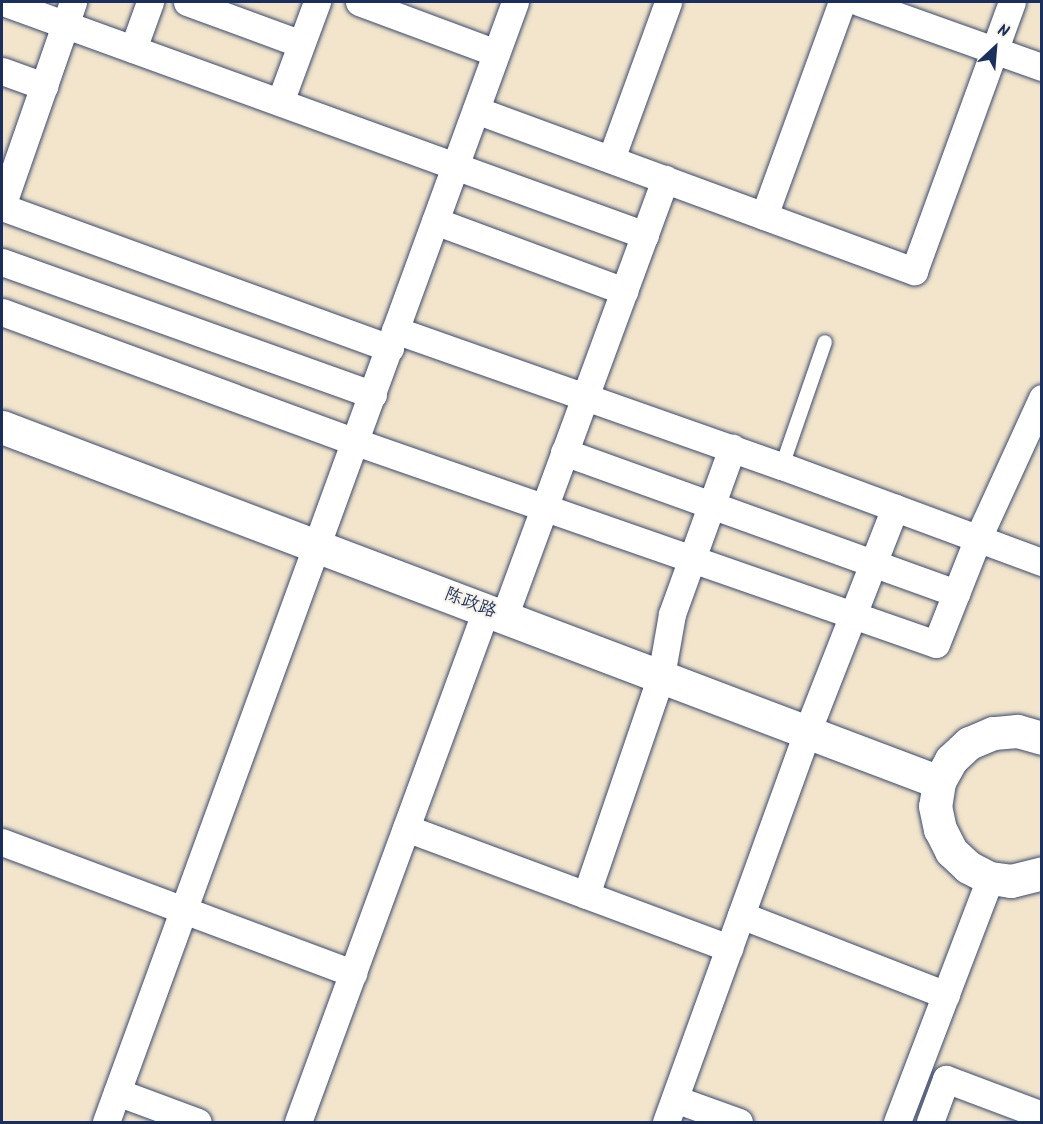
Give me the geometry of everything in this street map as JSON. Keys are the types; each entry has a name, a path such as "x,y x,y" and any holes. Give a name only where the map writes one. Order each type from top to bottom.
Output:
{"street":[{"path":"3,2 69,13 133,49 645,235"},
{"path":"133,49 150,2"},
{"path":"187,2 301,44"},
{"path":"280,102 317,2"},
{"path":"359,2 496,53"},
{"path":"106,1122 318,547 515,2"},
{"path":"611,159 668,2"},
{"path":"764,216 842,2"},
{"path":"860,2 1041,68"},
{"path":"476,110 914,271 1012,2"},
{"path":"69,13 44,86 13,139 2,207 393,339 585,396 1041,562"},
{"path":"2,70 44,86"},
{"path":"298,1122 406,828 495,613 544,508 665,179"},
{"path":"435,221 624,291"},
{"path":"2,262 373,396"},
{"path":"2,312 356,442 936,644 978,538 1041,398"},
{"name":"陈政路","path":"2,427 939,782"},
{"path":"586,895 661,676 672,615 732,448"},
{"path":"564,452 956,593"},
{"path":"739,1122 670,1111 807,732 895,507"},
{"path":"1041,738 1017,731 993,733 969,743 951,760 939,782 935,806 940,829 951,851 968,867 990,878 1011,881 1041,873"},
{"path":"406,828 729,948"},
{"path":"2,842 353,973"},
{"path":"897,1122 990,878"},
{"path":"741,915 946,994"},
{"path":"930,1122 946,1079 1041,1115"},
{"path":"117,1092 198,1122"}],"lane":[{"path":"782,466 825,342"}]}
